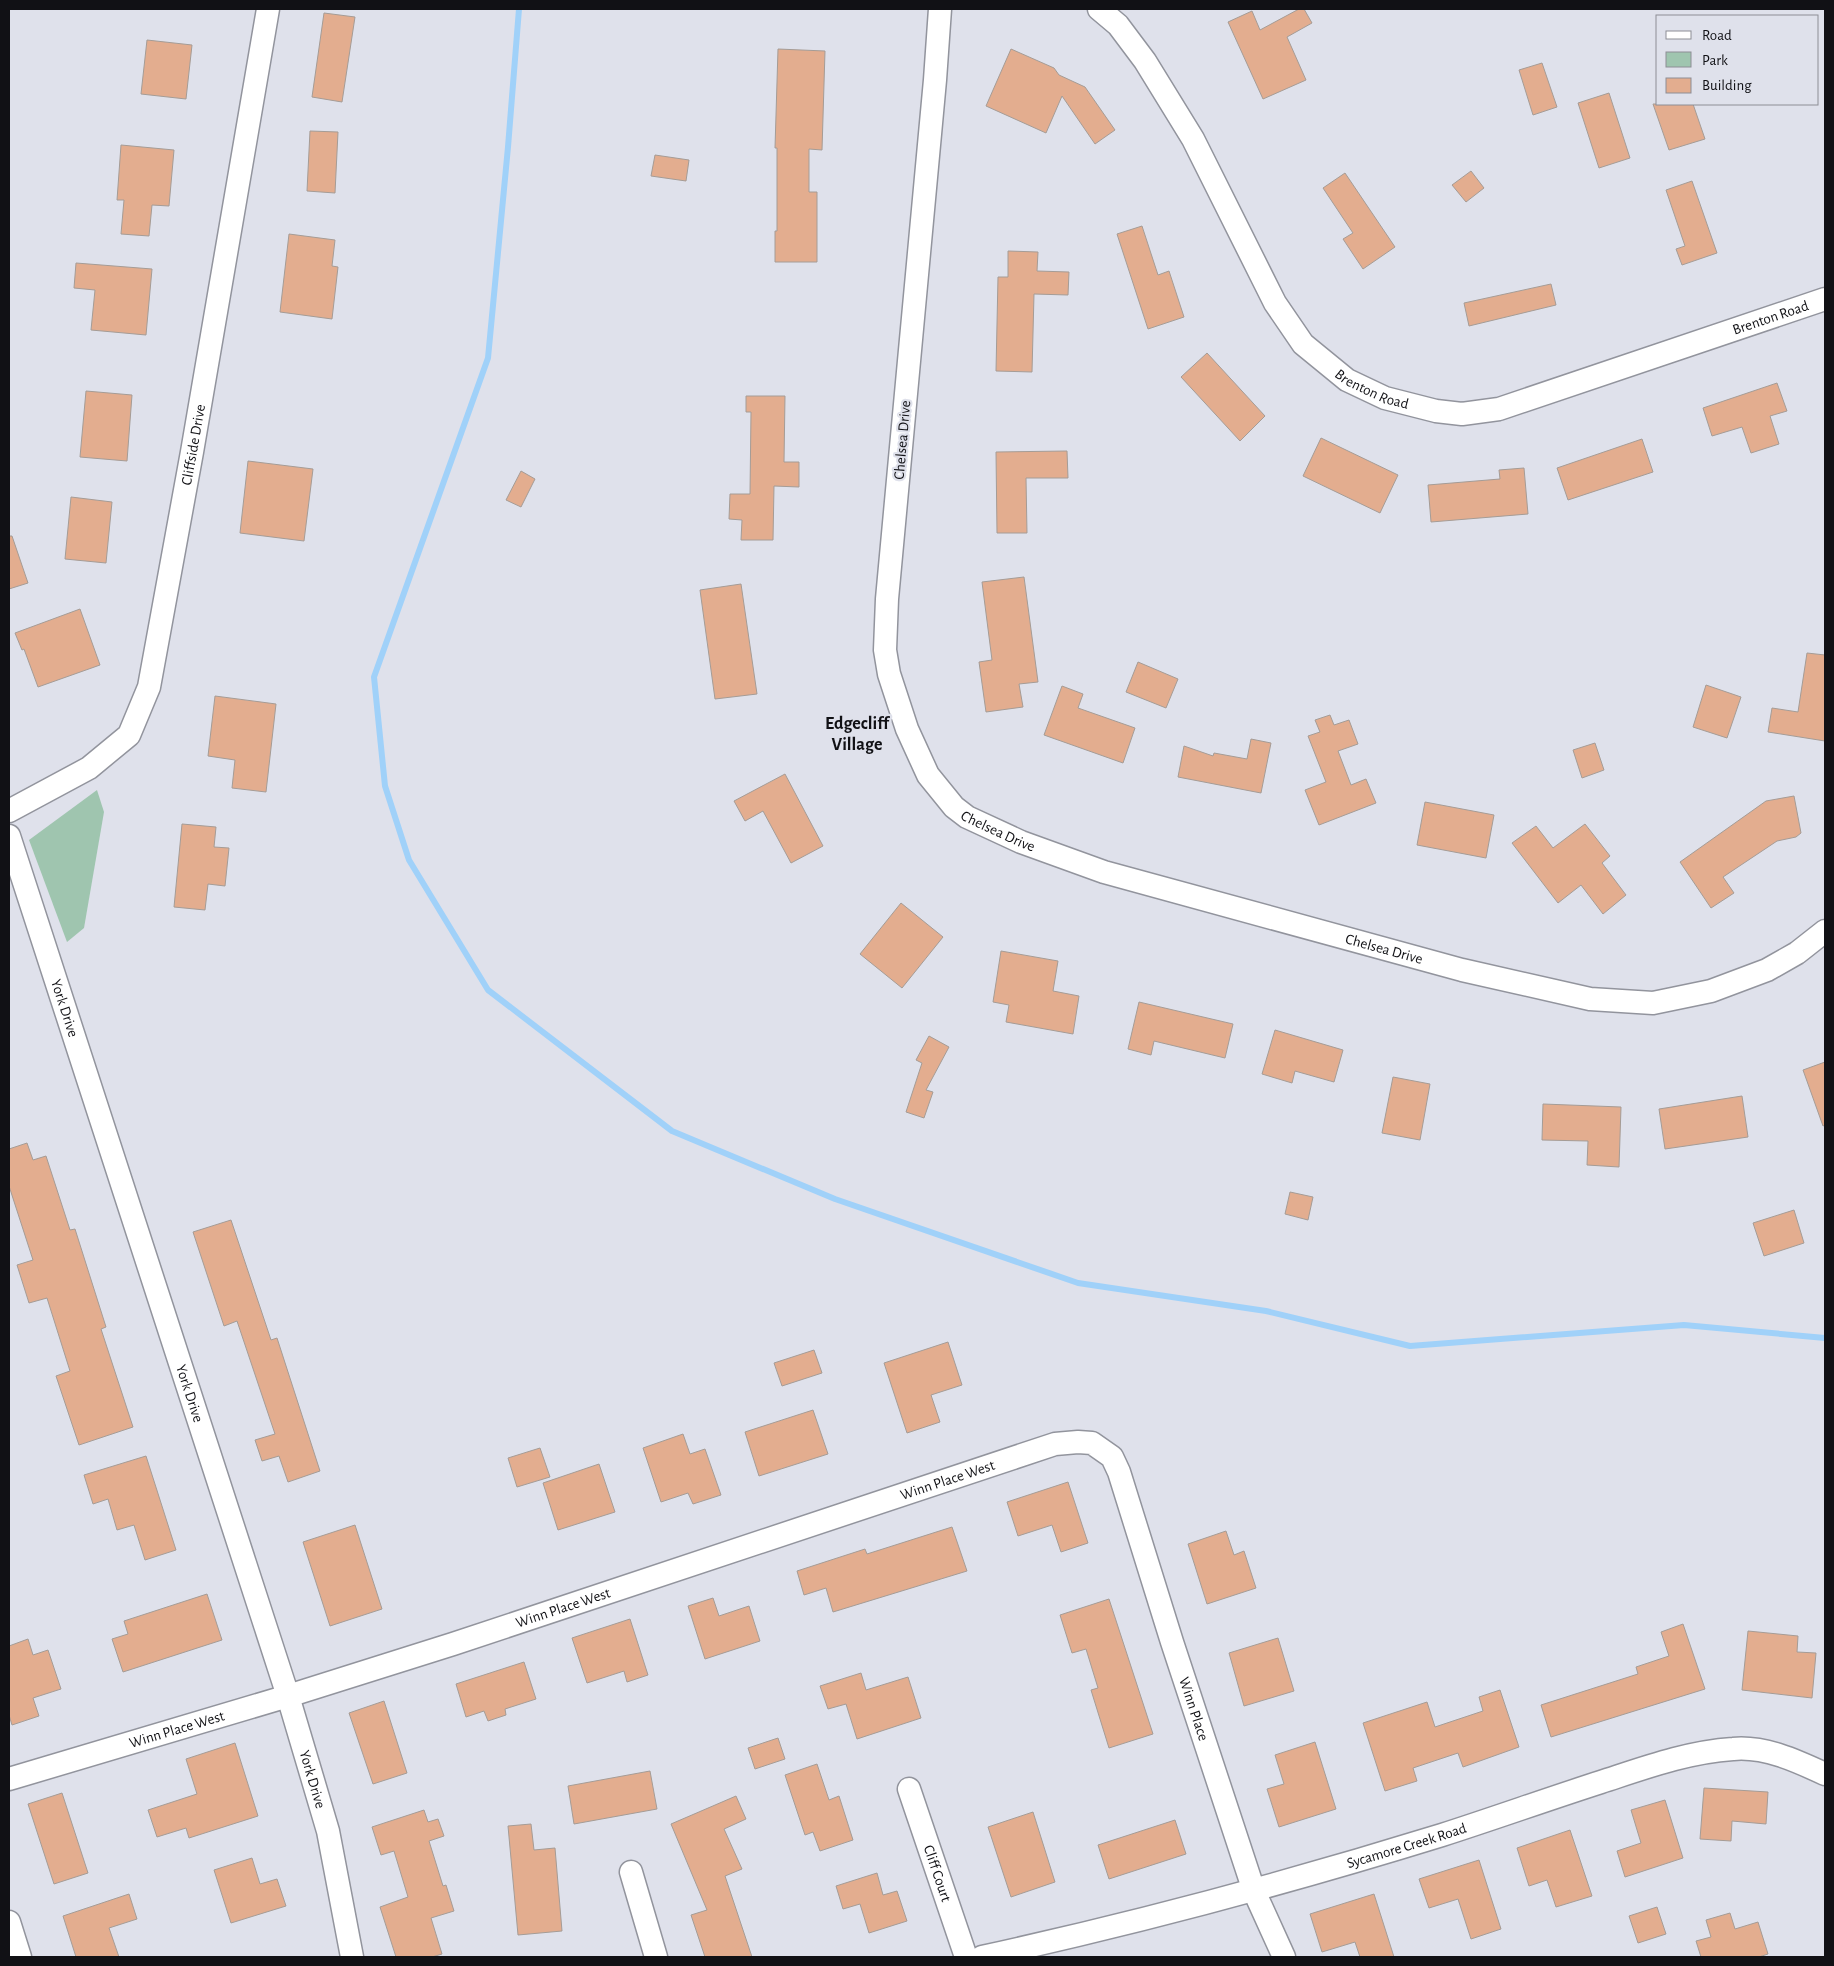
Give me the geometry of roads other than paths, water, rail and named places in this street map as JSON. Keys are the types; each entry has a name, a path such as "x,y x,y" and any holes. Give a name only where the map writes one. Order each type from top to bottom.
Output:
{"street":[{"name":"Cliffside Drive","path":"9,811 89,768 129,735 149,686 194,442 268,9"},
{"name":"Chelsea Drive","path":"940,9 887,599 885,650 889,674 907,730 928,775 954,807 968,817 1021,842 1104,872 1462,970 1590,999 1653,1003 1711,991 1767,970 1797,953 1825,931"},
{"name":"Brenton Road","path":"1099,9 1118,25 1145,61 1188,132 1275,303 1303,344 1347,380 1385,398 1436,411 1462,414 1499,408 1825,299"},
{"name":"York Drive","path":"9,836 288,1696 328,1831 352,1957"},
{"name":"Winn Place West","path":"9,1779 288,1696 454,1644 1055,1444 1092,1443 1112,1457"},
{"name":"Winn Place","path":"1112,1457 1119,1472 1172,1642 1254,1890 1284,1957"},
{"name":"Sycamore Creek Road","path":"982,1957 1064,1939 1254,1890 1443,1834 1632,1771 1701,1752 1736,1748 1763,1751 1793,1760 1825,1774"},
{"name":"Cliff Court","path":"909,1789 966,1957"},
{"path":"631,1872 656,1957"},
{"path":"9,1922 20,1957"}],"waterway":[{"path":"519,9 488,358 374,677 385,786 409,860 488,990 672,1131 835,1199 1078,1283 1266,1311 1410,1346 1684,1325 1825,1338"}],"district":[{"name":"Edgecliff Village","path":"857,733"}]}
